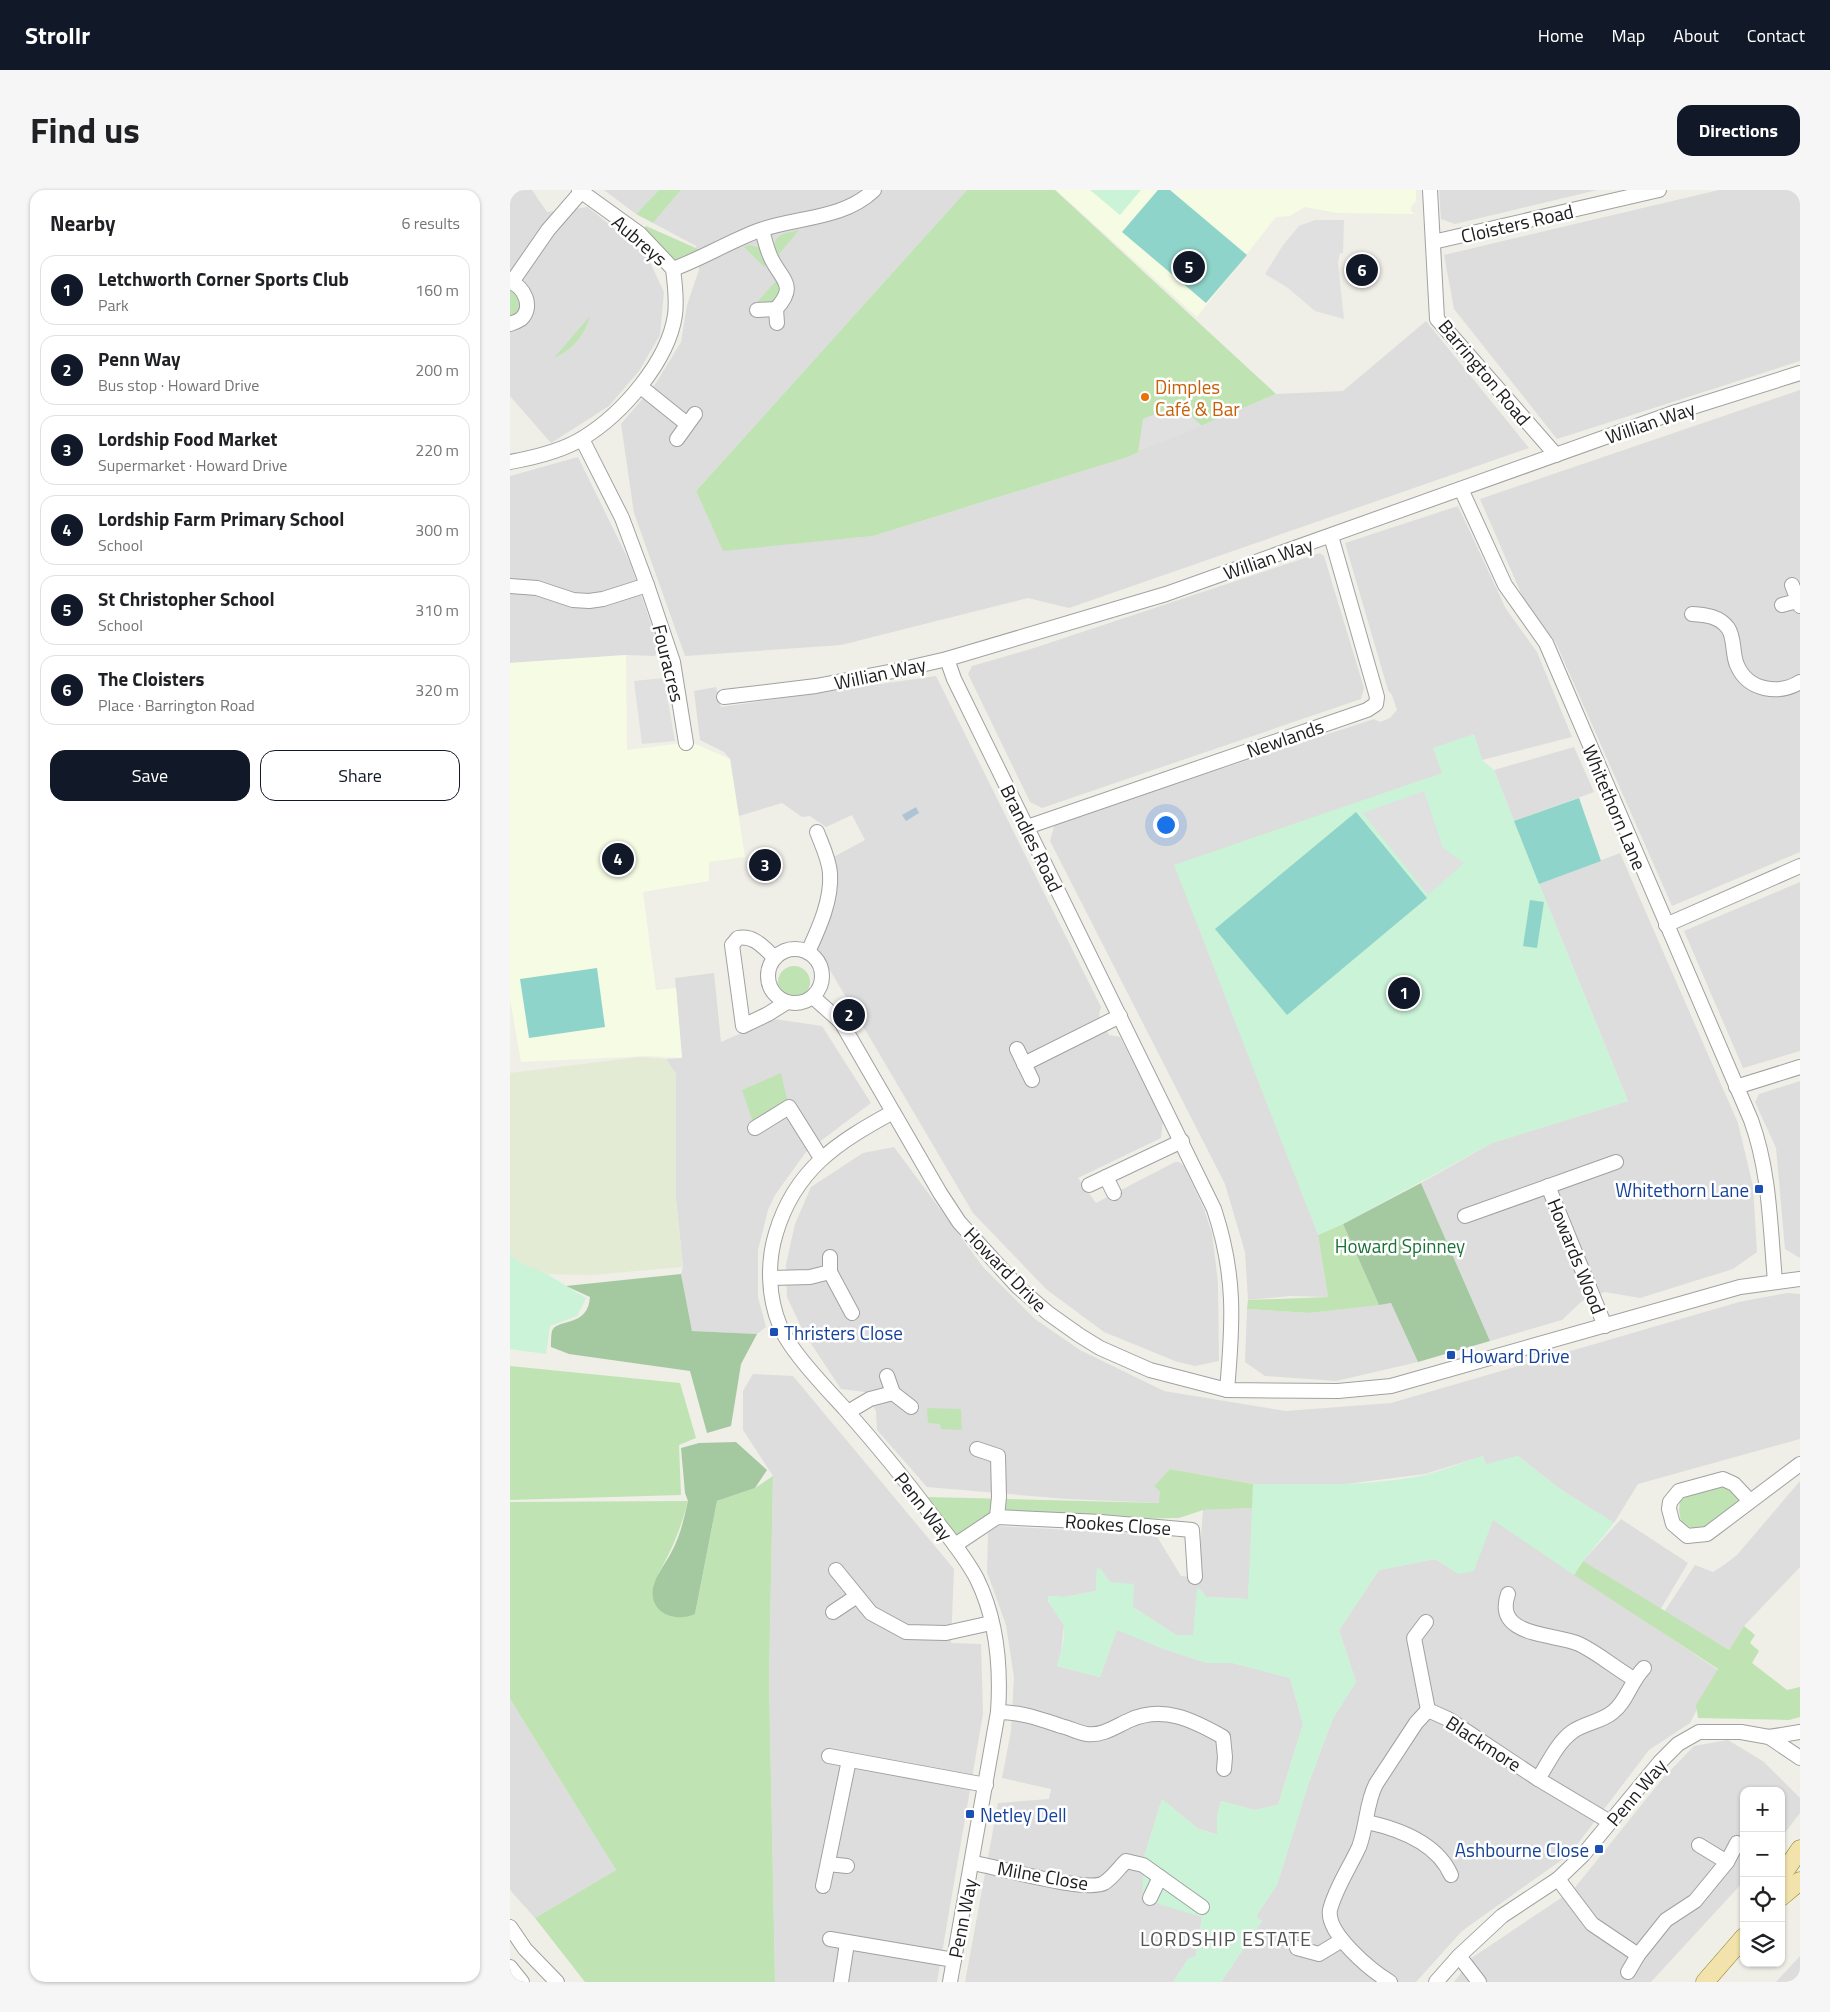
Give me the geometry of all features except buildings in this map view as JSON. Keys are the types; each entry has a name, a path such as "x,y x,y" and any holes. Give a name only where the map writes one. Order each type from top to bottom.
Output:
{"main road":[{"path":"1785,1871 1800,1849"},
{"path":"1785,1894 1800,1881"},
{"path":"1706,1982 1740,1942"}],"street":[{"path":"673,269 762,230 848,208 863,200 874,190"},
{"name":"Barrington Road","path":"1430,190 1437,319 1556,455"},
{"name":"Cloisters Road","path":"1433,242 1659,190"},
{"path":"510,324 521,319 526,312 527,299 520,288 511,282 548,230 580,191"},
{"name":"Aubreys","path":"510,462 532,458 582,439 615,414 641,387 665,344 675,315 673,269 640,234 580,191"},
{"path":"757,310 776,308 786,296 786,281 772,261 762,230"},
{"path":"776,308 778,323"},
{"name":"Willian Way","path":"724,697 816,686 947,659 1166,594 1670,414 1800,373"},
{"path":"641,387 691,419 677,439"},
{"name":"Fouracres","path":"582,439 622,518 647,585 673,662 686,743"},
{"name":"Whitethorn Lane","path":"1461,489 1505,585 1546,644 1760,1144 1766,1172 1774,1281"},
{"name":"Newlands","path":"1027,827 1367,710 1376,704 1378,697 1331,536"},
{"path":"510,586 537,588 573,600 589,601 603,599 647,585"},
{"path":"1782,605 1798,603 1792,585"},
{"path":"1692,614 1711,616 1723,622 1731,634 1737,667 1756,686 1782,690 1800,682"},
{"name":"Brandles Road","path":"947,659 954,679 1182,1140 1214,1209 1227,1253 1233,1312 1227,1390"},
{"path":"808,952 821,924 829,880 825,852 817,832"},
{"path":"1666,925 1800,866"},
{"path":"774,958 755,940 747,936 738,938 732,945 743,1026 787,1002 803,1002 813,997 821,984 822,975 820,966 808,952 791,949 774,958 769,970 768,979 775,992 787,1002"},
{"name":"Howard Drive","path":"813,997 841,1022 940,1193 959,1222 994,1263 1048,1313 1100,1348 1126,1360 1179,1379 1227,1390 1338,1391 1391,1386 1718,1292 1774,1281 1800,1279"},
{"path":"1024,1064 1120,1016"},
{"path":"1017,1049 1032,1080"},
{"path":"1736,1088 1800,1067"},
{"path":"755,1128 789,1107 821,1158"},
{"name":"Penn Way","path":"893,1112 857,1132 821,1158 799,1184 780,1220 771,1257 771,1278 774,1308 781,1328 812,1372 848,1412 955,1545 977,1579 991,1623 999,1665 998,1712 973,1863 950,1982"},
{"path":"1089,1185 1182,1140"},
{"name":"Howards Wood","path":"1465,1216 1616,1162"},
{"path":"1106,1177 1114,1193"},
{"name":"Howards Wood","path":"1548,1186 1605,1326"},
{"path":"830,1257 830,1272 852,1313"},
{"path":"771,1278 810,1276 830,1272"},
{"path":"887,1376 893,1393 911,1407"},
{"path":"848,1412 870,1400 893,1393"},
{"path":"955,1545 997,1517 999,1497 998,1456 977,1449"},
{"path":"1750,1501 1729,1481 1717,1479 1678,1491 1670,1502 1669,1509 1673,1524 1682,1534 1692,1537 1706,1534 1800,1464"},
{"name":"Rookes Close","path":"997,1517 1101,1522 1192,1530 1195,1577"},
{"path":"836,1570 871,1612 906,1632 946,1633 991,1623"},
{"path":"1508,1594 1506,1607 1508,1614 1515,1624 1523,1630 1578,1643 1634,1679"},
{"path":"833,1612 857,1596"},
{"name":"Blackmore","path":"1426,1622 1414,1638 1428,1710"},
{"name":"Blackmore","path":"1538,1779 1564,1739 1572,1732 1614,1712 1628,1694 1634,1679 1644,1668"},
{"name":"Blackmore","path":"1428,1710 1448,1719 1538,1779 1610,1822"},
{"name":"Blackmore","path":"1390,1982 1380,1976 1342,1940 1333,1928 1330,1912 1367,1822 1370,1801 1376,1784 1416,1723 1428,1710"},
{"path":"998,1712 1033,1716 1086,1734 1098,1734 1111,1730 1154,1712 1175,1716 1200,1724 1223,1736 1226,1757 1224,1770"},
{"name":"Penn Way","path":"1436,1982 1459,1956 1502,1916 1558,1879 1583,1855 1660,1762 1678,1744 1700,1732 1741,1732 1769,1737 1800,1732"},
{"name":"Penn Way","path":"1769,1737 1800,1758"},
{"path":"829,1756 986,1785"},
{"path":"823,1886 849,1760"},
{"path":"1367,1822 1396,1830 1434,1850 1446,1863 1451,1875"},
{"path":"1628,1972 1638,1955 1666,1920 1695,1901 1727,1862 1737,1843"},
{"path":"1699,1845 1727,1862"},
{"name":"Milne Close","path":"973,1863 1002,1868 1048,1880 1084,1885 1105,1882 1126,1861 1143,1865 1202,1908"},
{"path":"828,1864 847,1866"},
{"path":"1150,1898 1160,1877"},
{"path":"1558,1879 1592,1924 1638,1955"},
{"path":"510,1927 525,1950 556,1982"},
{"path":"830,1939 954,1960"},
{"path":"1297,1948 1319,1954 1342,1940"},
{"path":"841,1982 847,1942"},
{"path":"1459,1956 1479,1982"},
{"path":"510,1967 522,1982"}],"shaded area":[{"path":"510,190 532,190 547,212 588,207 647,256 664,292 660,335 639,371 609,406 551,443 510,396"},
{"path":"604,190 659,190 636,214"},
{"path":"681,190 967,190 696,491 723,550 873,536 1125,458 1276,394 1343,391 1426,321 1529,448 1069,608 1028,598 841,645 685,656 634,513 621,424 656,383 681,342 687,305 699,270 696,246 653,223"},
{"path":"1056,190 1416,190 1416,201 1411,206 1411,211 1415,214 1337,213 1305,207 1290,216 1276,217 1197,317"},
{"path":"1158,190 1170,190 1247,255 1206,303 1122,232"},
{"path":"1439,190 1597,190 1455,224 1441,219"},
{"path":"1719,190 1800,190 1800,361 1557,439 1454,309 1444,255"},
{"path":"1315,220 1344,220 1343,253 1340,253 1338,263 1344,319 1315,311 1288,288 1265,274 1283,245 1299,226"},
{"path":"1800,390 1800,852 1672,906 1556,643 1524,600 1480,499"},
{"path":"1179,404 1202,426 1138,452 1143,419"},
{"path":"578,457 631,565 659,648 655,656 626,655 510,663 510,476"},
{"path":"1458,506 1506,609 1537,652 1572,737 1482,760 1474,734 1443,773 1386,793 1318,1235 1328,1297 1290,1296 1248,1300 1245,1252 1225,1184 1050,841 1055,823 1374,719 1380,722 1390,718 1397,710 1392,695 1388,690 1345,543"},
{"path":"1320,553 1324,556 1364,688 1361,699 1042,808 1030,802 968,674 972,666 1031,649"},
{"path":"626,655 627,750 691,742 730,759 745,857 709,862 709,881 643,892 656,990 676,988 682,1058 647,1056 521,1062 510,1000 510,663"},
{"path":"936,676 1101,1007 1099,1015 1109,1035 1120,1037 1163,1120 1161,1138 1078,1178 1096,1203 1175,1162 1179,1162 1184,1166 1204,1209 1212,1233 1218,1283 1219,1361 1195,1366 1175,1361 1104,1332 1046,1289 973,1213 817,948 827,922 830,859 865,840 852,815 826,827 810,816 802,817 782,803 739,816 730,759 724,752 700,740 694,691 716,687 721,707"},
{"path":"664,678 675,741 642,744 634,681"},
{"path":"1574,747 1594,792 1514,821 1494,770"},
{"path":"1424,791 1443,848 1464,863 1428,895 1363,813"},
{"path":"1579,798 1601,861 1539,884 1514,821"},
{"path":"916,807 919,813 906,821 902,815"},
{"path":"1356,812 1427,898 1287,1015 1215,929"},
{"path":"1620,853 1738,1123 1753,1186 1757,1252 1733,1269 1640,1298 1605,1292 1582,1301 1562,1320 1490,1341 1421,1183 1492,1143 1628,1101 1539,884"},
{"path":"1800,882 1800,1051 1743,1068 1684,931"},
{"path":"1530,900 1544,902 1537,948 1523,946"},
{"path":"597,968 605,1027 529,1038 520,979"},
{"path":"714,973 721,1042 774,1019 822,1026 871,1103 806,1152 775,1195 768,1210 758,1250 758,1297 766,1327 757,1334 692,1331 681,1274 683,1267 676,1199 676,1074 666,1059 682,1058 675,978"},
{"path":"640,1057 666,1059 676,1074 676,1199 683,1267 591,1275 548,1274 518,1263 510,1254 510,1073"},
{"path":"1800,1081 1800,1258 1785,1249 1776,1148 1755,1102 1759,1094"},
{"path":"894,1147 983,1267 1035,1319 1080,1350 1164,1391 1286,1411 1391,1403 1739,1302 1787,1293 1800,1294 1800,1439 1638,1484 1614,1523 1560,1489 1518,1456 1486,1465 1483,1456 1425,1474 1338,1485 1253,1484 1170,1469 1154,1486 1160,1492 1160,1503 1067,1499 927,1487 877,1430 876,1411 865,1392 841,1389 804,1333 787,1297 786,1264 795,1224 811,1187 863,1153"},
{"path":"1391,1303 1418,1362 1336,1381 1265,1376 1245,1362 1247,1309 1309,1313"},
{"path":"753,1374 793,1376 954,1569 951,1643 981,1644 983,1714 937,1982 775,1982 769,1680 773,1476 743,1430 743,1391"},
{"path":"1800,1481 1800,1567 1744,1626 1729,1650 1664,1612 1695,1565 1713,1572 1737,1555"},
{"path":"1253,1508 1248,1599 1206,1597 1200,1589 1193,1635 1176,1635 1133,1607 1097,1569 1096,1591 1064,1597 1048,1596 1048,1601 1064,1625 1061,1652 1057,1666 1100,1677 1117,1629 1161,1648 1207,1663 1233,1663 1290,1678 1303,1724 1278,1805 1254,1810 1221,1801 1217,1816 1218,1835 1197,1828 1162,1799 1144,1857 1202,1917 1196,1956 1188,1959 1173,1982 965,1982 998,1803 1049,1799 1051,1789 1002,1778 1011,1731 1014,1677 1006,1625 987,1572 988,1533 998,1526 1156,1535 1181,1576 1198,1578 1203,1510"},
{"path":"1493,1519 1718,1670 1690,1723 1649,1750 1570,1854 1462,1931 1416,1982 1221,1982 1262,1921 1256,1916 1277,1885 1308,1785 1333,1718 1356,1682 1339,1630 1379,1570 1435,1559 1459,1574"},
{"path":"1621,1519 1688,1563 1660,1610 1583,1561"},
{"path":"510,1699 616,1870 535,1918 510,1890"},
{"path":"1728,1740 1764,1762 1800,1798 1800,1813 1785,1833 1785,1787 1740,1787 1740,1885 1651,1982 1454,1982 1473,1957 1573,1890 1663,1778 1694,1746"},
{"path":"1800,1956 1800,1982 1776,1982"}],"green space":[{"path":"659,190 681,190 653,223 636,214"},
{"path":"967,190 1055,190 1276,394 1125,458 873,536 723,551 696,491"},
{"path":"1090,190 1141,190 1120,215"},
{"path":"646,226 707,253 673,269 640,234"},
{"path":"799,230 775,259 775,241 781,235"},
{"path":"750,245 761,248 767,265 764,267 744,247"},
{"path":"778,279 782,292 774,303 758,305 758,301"},
{"path":"510,286 520,293 522,310 510,321"},
{"path":"590,316 585,329 577,341 567,351 554,358"},
{"path":"1474,734 1482,760 1494,770 1514,821 1579,798 1601,861 1539,884 1628,1101 1492,1143 1343,1224 1318,1235 1174,865 1442,773 1433,748"},
{"path":"794,966 806,970 810,982 806,994 794,998 782,994 778,982 782,970"},
{"path":"781,1073 789,1107 755,1128 742,1090"},
{"name":"Howard Spinney","path":"1421,1183 1490,1341 1418,1362 1391,1303 1379,1305 1343,1224"},
{"path":"1343,1224 1379,1305 1309,1313 1247,1309 1248,1300 1328,1297 1318,1235"},
{"path":"510,1254 519,1262 543,1272 586,1298 577,1316 550,1326 546,1354 510,1349"},
{"path":"681,1274 692,1331 757,1334 741,1364 731,1426 707,1433 690,1371 569,1354 551,1347 552,1331 555,1327 578,1318 584,1314 588,1307 590,1297 566,1286"},
{"path":"510,1366 680,1383 696,1438 679,1445 681,1495 510,1500"},
{"path":"927,1408 961,1409 962,1430 941,1429 940,1424 928,1423"},
{"path":"736,1442 767,1470 755,1488 717,1501 695,1614 679,1617 665,1614 655,1604 653,1588 658,1574 677,1541 688,1501 685,1493 681,1448 699,1443"},
{"path":"1483,1456 1486,1464 1518,1456 1560,1489 1614,1523 1574,1575 1493,1520 1474,1571 1459,1574 1435,1559 1379,1570 1339,1630 1356,1682 1333,1718 1308,1785 1277,1885 1256,1916 1262,1921 1221,1982 1173,1982 1188,1959 1196,1956 1202,1917 1142,1899 1144,1857 1162,1799 1197,1828 1217,1835 1217,1816 1221,1801 1254,1810 1278,1805 1303,1724 1290,1678 1233,1663 1207,1663 1161,1648 1117,1630 1100,1677 1057,1666 1063,1645 1064,1629 1061,1620 1048,1600 1048,1596 1064,1597 1096,1591 1097,1568 1101,1569 1110,1582 1134,1584 1133,1607 1176,1635 1193,1635 1197,1589 1200,1589 1206,1597 1248,1599 1253,1484 1339,1484 1404,1479 1439,1471"},
{"path":"1170,1469 1253,1484 1253,1508 1203,1510 1179,1518 1107,1519 991,1514 958,1536 928,1497 1159,1503 1160,1492 1154,1486"},
{"path":"773,1476 769,1680 775,1982 585,1982 535,1918 616,1870 510,1699 510,1502 688,1501 676,1539 658,1574 695,1614 717,1501 755,1488"},
{"path":"1719,1484 1731,1489 1740,1500 1703,1531 1693,1529 1681,1522 1680,1500 1699,1490"},
{"path":"1583,1561 1729,1650 1744,1626 1755,1635 1750,1643 1759,1651 1752,1663 1787,1690 1800,1687 1800,1717 1789,1720 1698,1718 1696,1705 1718,1669 1574,1575"}],"place":[{"name":"St Christopher School","path":"1189,267"},
{"name":"The Cloisters","path":"1362,270"},
{"name":"Dimples Café & Bar","path":"1145,397"},
{"name":"Lordship Farm Primary School","path":"618,859"},
{"name":"Lordship Food Market","path":"765,865"},
{"name":"Letchworth Corner Sports Club","path":"1404,993"},
{"name":"Penn Way","path":"849,1015"},
{"name":"Whitethorn Lane","path":"1759,1189"},
{"name":"Thristers Close","path":"774,1332"},
{"name":"Howard Drive","path":"1451,1355"},
{"name":"Netley Dell","path":"970,1814"},
{"name":"Ashbourne Close","path":"1599,1849"}],"district":[{"name":"LORDSHIP ESTATE","path":"1226,1938"}]}
